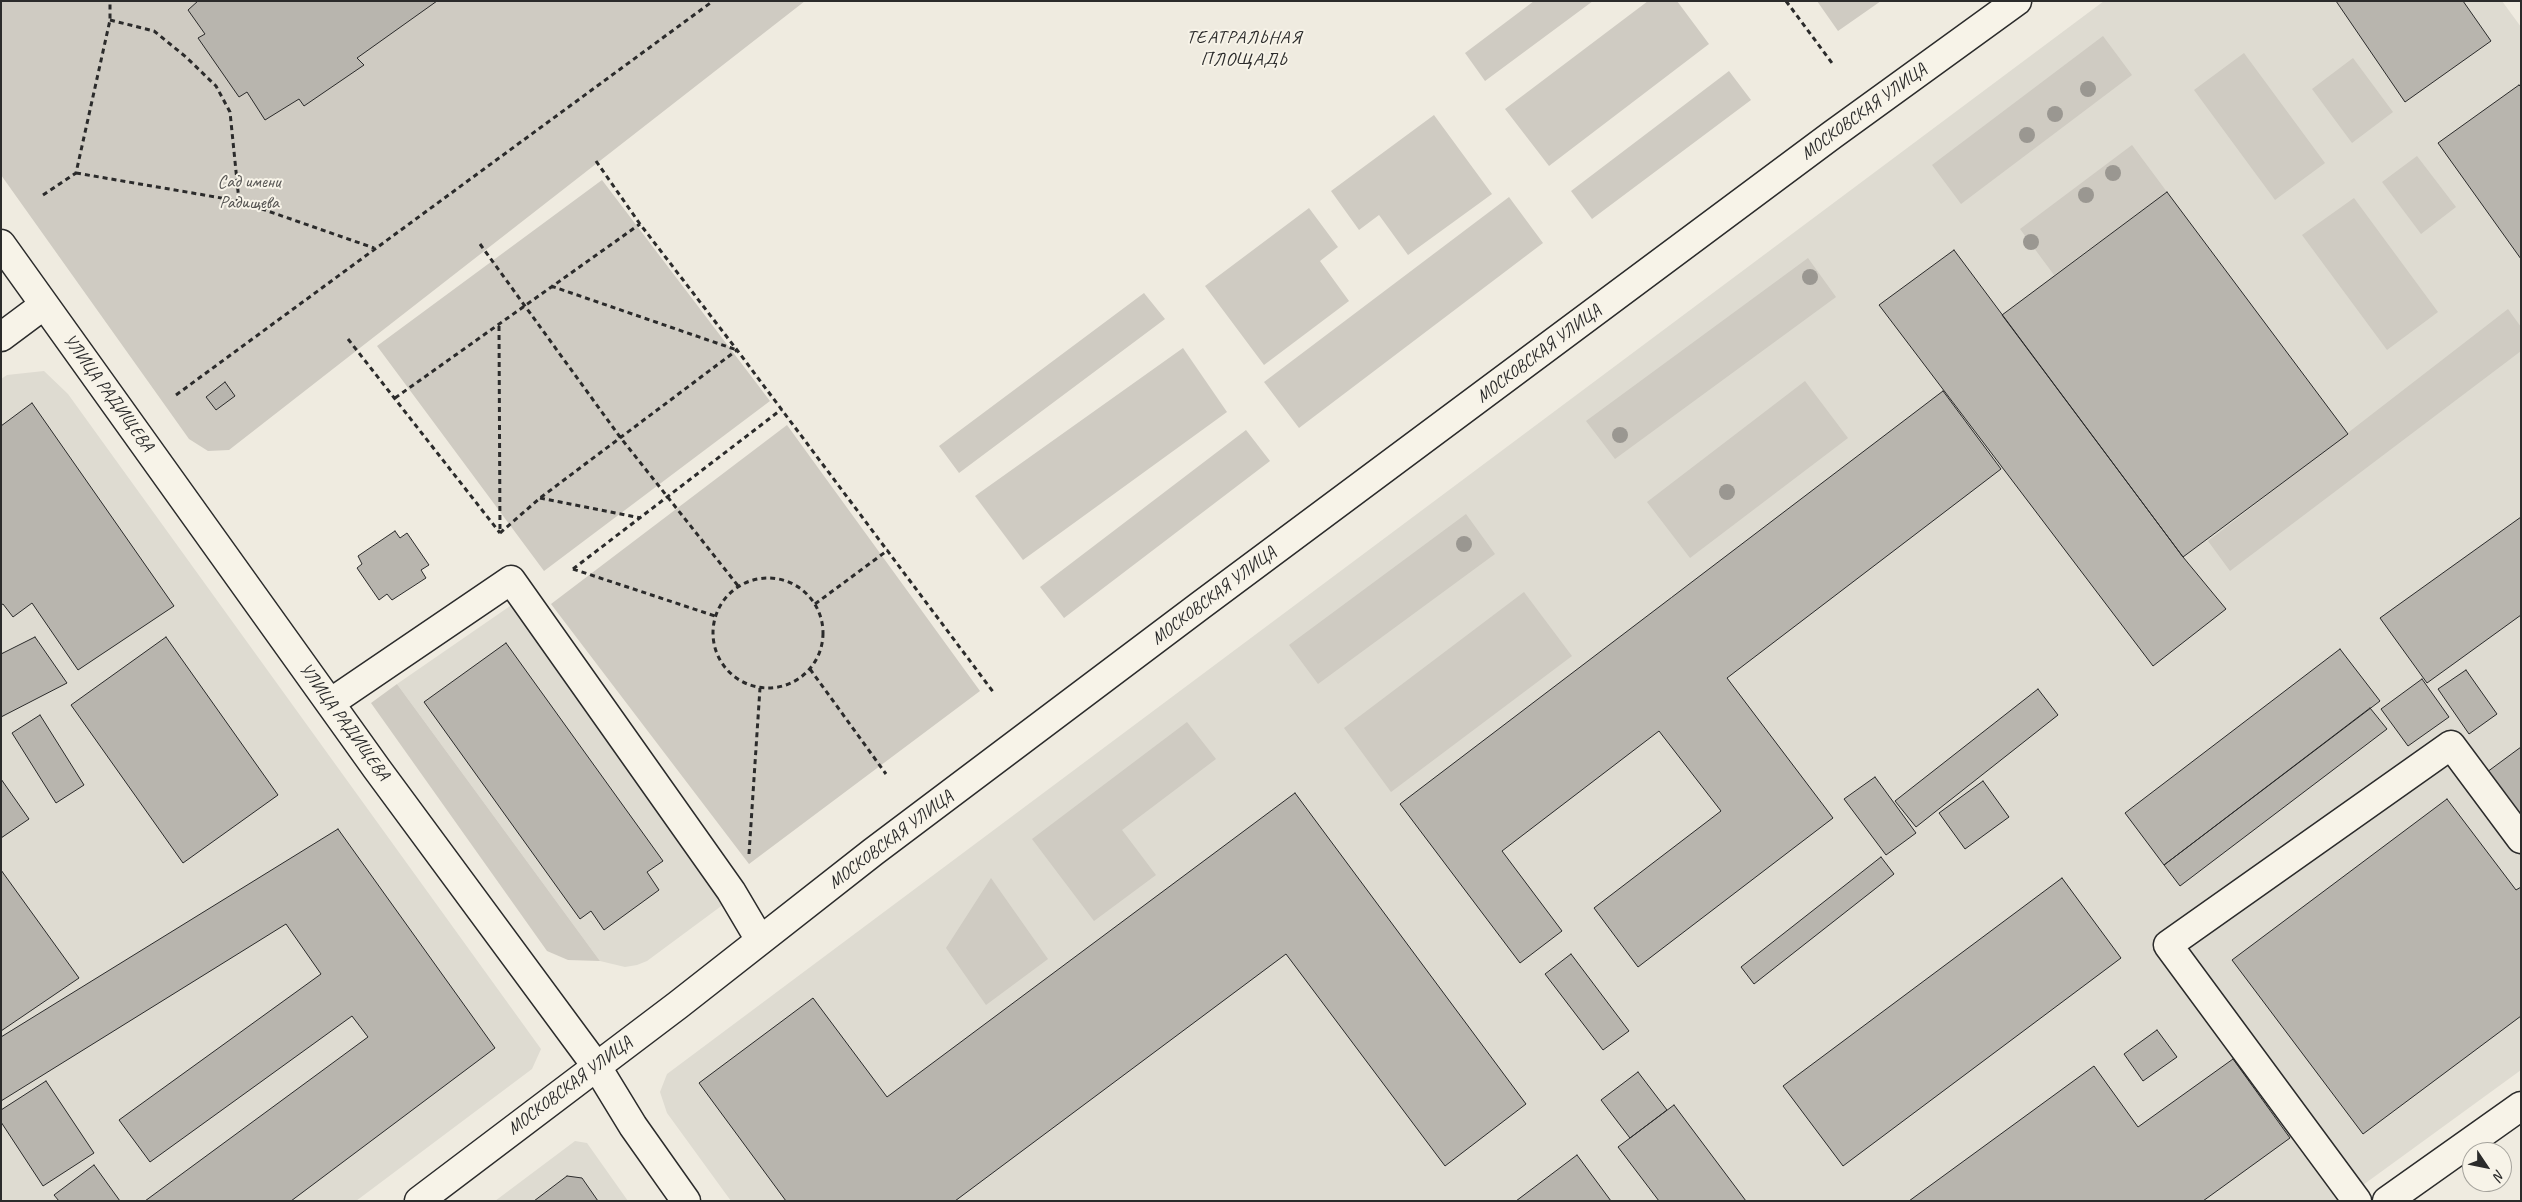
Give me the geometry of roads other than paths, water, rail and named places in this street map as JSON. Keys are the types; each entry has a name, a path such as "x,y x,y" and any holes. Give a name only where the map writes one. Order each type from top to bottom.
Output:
{"main road":[{"name":"МОСКОВСКАЯ УЛИЦА","path":"419,1201 1225,587 1832,135 2017,1"},
{"name":"УЛИЦА РАДИЩЕВА","path":"1,244 330,703 597,1067 633,1126 686,1201"},
{"path":"1,337 44,306"},
{"path":"330,703 511,580 731,891 760,940"},
{"path":"2357,1201 2168,944 2451,745 2521,839"},
{"path":"2387,1201 2521,1106"}],"district":[{"name":"ТЕАТРАЛЬНАЯ ПЛОЩАДЬ","path":"1244,49"}],"park label":[{"name":"Сад имени Радищева","path":"249,192"}]}
